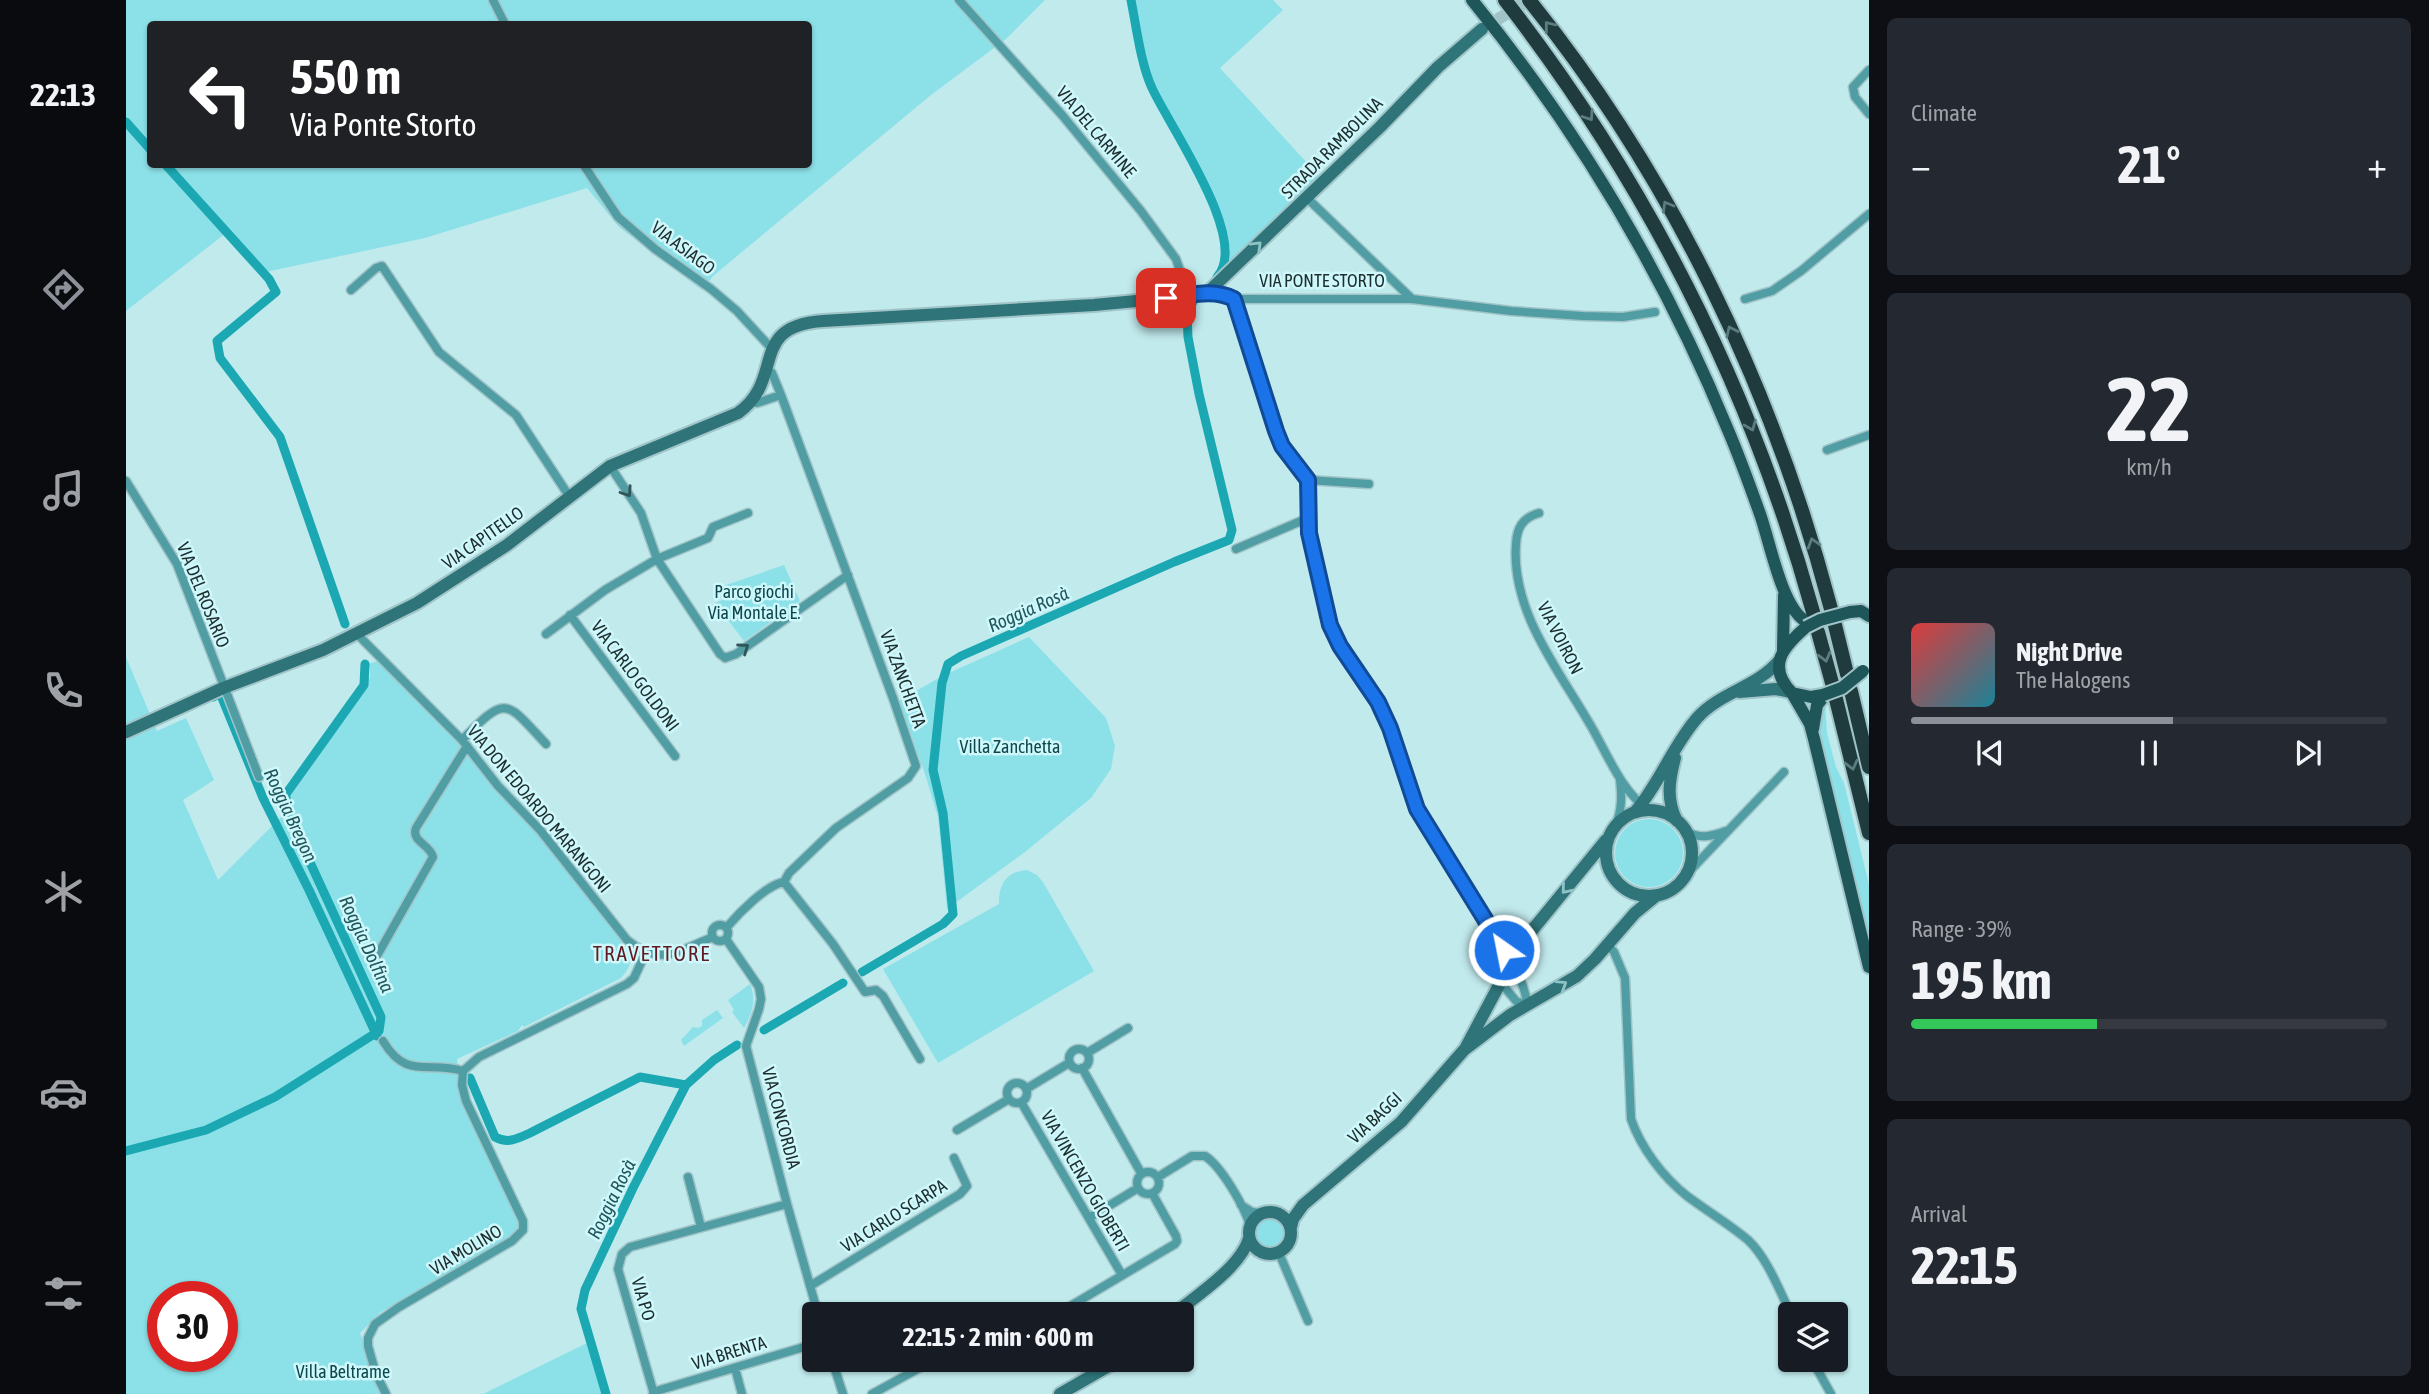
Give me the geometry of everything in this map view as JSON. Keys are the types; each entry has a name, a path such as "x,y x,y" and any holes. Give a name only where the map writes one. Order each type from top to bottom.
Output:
{"highway":[{"path":"1497,0 1550,60"},
{"path":"1505,0 1550,60 1628,177 1670,251 1712,335 1769,474 1812,622 1828,694 1869,833"},
{"path":"1529,0 1569,51 1629,142 1714,293 1776,434 1805,517 1831,608"},
{"path":"1835,625 1847,674"},
{"path":"1851,691 1869,768"}],"main road":[{"path":"1472,0 1526,68 1578,145 1637,241 1693,348 1738,455 1784,591 1795,611 1812,622"},
{"name":"STRADA RAMBOLINA","path":"1208,293 1438,67 1482,29"},
{"name":"VIA PONTE STORTO","path":"772,349 781,335 795,325 810,322 1094,305 1208,293"},
{"path":"752,401 767,370 772,349"},
{"name":"VIA CAPITELLO","path":"126,732 223,688 323,650 417,603 507,545 610,466 738,413 752,401"},
{"path":"1784,591 1781,677 1810,724 1869,967"},
{"path":"1781,656 1812,622 1850,612 1867,613"},
{"name":"VIA BAGGI","path":"1464,1050 1521,944 1612,832 1642,809 1680,740 1699,716 1718,701 1760,678 1781,656"},
{"path":"1792,693 1811,697 1828,694 1842,688 1866,668"},
{"name":"VIA BAGGI","path":"1735,692 1776,689 1792,693"},
{"path":"1814,740 1817,705 1828,694"},
{"name":"VIA BAGGI","path":"1279,1253 1291,1239 1293,1219 1303,1205 1401,1122 1464,1050 1528,1004 1577,976 1640,908 1657,895 1667,892 1683,878 1692,855 1690,842 1670,808 1669,791 1680,740"},
{"path":"1642,809 1669,815 1681,826"},
{"path":"1612,832 1606,859 1616,880 1634,893 1657,895"},
{"name":"VIA BAGGI","path":"1261,1213 1280,1214 1303,1205"},
{"path":"1188,1302 1236,1262 1247,1246 1249,1232 1261,1213"},
{"path":"1280,1214 1291,1227"},
{"path":"1249,1232 1254,1247 1262,1253"},
{"path":"1236,1262 1262,1253 1279,1253"},
{"path":"1060,1394 1098,1372"}],"street":[{"path":"493,0 504,21"},
{"name":"VIA DEL CARMINE","path":"959,0 1062,115 1141,211 1175,259 1189,296"},
{"path":"1869,70 1853,87 1855,97 1869,114"},
{"name":"VIA ASIAGO","path":"586,168 618,217 737,312 772,349"},
{"path":"1307,198 1412,299"},
{"path":"1745,299 1772,291 1801,271 1869,214"},
{"path":"351,290 382,266 439,352 516,415 569,496"},
{"name":"VIA PONTE STORTO","path":"1208,293 1222,293 1234,299 1412,299 1511,311 1583,316 1623,317 1655,312"},
{"path":"1234,299 1282,446 1308,480 1308,519 1330,625 1340,646 1378,702 1390,728 1417,809 1511,961 1528,1004 1517,1002 1499,981"},
{"name":"VIA ZANCHETTA","path":"727,927 740,912 775,884 784,881 836,828 908,778 916,766 781,395 772,373 767,370"},
{"name":"VIA CAPITELLO","path":"752,401 757,403 781,395"},
{"path":"1827,450 1869,435"},
{"path":"610,466 644,519 657,559 720,654 725,657 736,654 848,575"},
{"path":"1308,480 1369,484"},
{"name":"VIA DEL ROSARIO","path":"126,481 177,565 223,688"},
{"name":"VIA CARLO GOLDONI","path":"546,634 605,590 657,559 708,538 713,527 748,513"},
{"name":"VIA VOIRON","path":"1539,513 1527,516 1517,530 1516,572 1522,597 1533,626 1550,658 1642,809"},
{"path":"1236,549 1308,519"},
{"name":"VIA CARLO GOLDONI","path":"570,615 675,756"},
{"name":"VIA DON EDOARDO MARANGONI","path":"356,634 464,743 498,786 540,830 627,940 646,952"},
{"path":"223,688 259,777"},
{"path":"378,954 433,857 430,849 416,839 416,828 464,743 486,715 499,707 511,708 546,744"},
{"name":"VIA BAGGI","path":"1683,878 1784,772"},
{"name":"VIA VOIRON","path":"1612,832 1621,813 1623,798 1620,776"},
{"path":"1629,790 1645,792 1653,787"},
{"path":"1681,826 1696,836 1710,837 1729,830"},
{"path":"784,881 832,944 864,992 876,990 883,996 920,1059"},
{"path":"719,924 727,927 729,933 726,939 719,941 713,937 712,930 719,924"},
{"path":"383,1041 390,1053 404,1065 463,1071 479,1057 627,984 634,978 646,952 675,954 713,937"},
{"name":"VIA CONCORDIA","path":"726,939 759,987 759,1009 746,1046 815,1302"},
{"path":"1608,945 1614,952 1625,978 1631,1119 1637,1136 1650,1156 1684,1194 1749,1241 1772,1274 1785,1302"},
{"path":"1087,1053 1128,1028"},
{"path":"1079,1049 1087,1053 1088,1063 1082,1068 1074,1068 1069,1063 1072,1051 1079,1049"},
{"path":"1026,1089 1069,1063"},
{"path":"1082,1068 1141,1173"},
{"name":"VIA MOLINO","path":"386,1394 376,1374 368,1346 375,1324 399,1307 512,1241 523,1230 523,1221 466,1101 461,1085 463,1071"},
{"path":"1021,1083 1026,1089 1026,1097 1021,1102 1015,1103 1009,1099 1007,1093 1012,1084 1021,1083"},
{"path":"957,1130 1009,1099"},
{"name":"VIA VINCENZO GIOBERTI","path":"1021,1102 1122,1275"},
{"path":"1157,1177 1192,1156 1205,1156 1217,1168 1239,1203 1249,1232"},
{"name":"VIA CARLO SCARPA","path":"810,1286 960,1195 967,1186 954,1158"},
{"path":"1149,1171 1157,1177 1159,1186 1152,1193 1146,1194 1138,1188 1137,1178 1141,1173 1149,1171"},
{"path":"688,1177 701,1227"},
{"path":"1089,1218 1138,1188"},
{"path":"1077,1302 1177,1241 1152,1193"},
{"path":"1239,1203 1252,1212 1261,1213"},
{"name":"VIA PO","path":"654,1393 618,1269 622,1254 630,1247 787,1204"},
{"path":"1279,1253 1308,1321"},
{"name":"VIA BRENTA","path":"654,1393 802,1348"},
{"path":"735,1368 742,1394"},
{"path":"836,1372 843,1394"},
{"path":"872,1394 912,1372"},
{"path":"1819,1372 1831,1394"}],"green space":[{"path":"126,0 1045,0 1006,39 931,95 713,276 702,290 619,227 587,188 425,238 261,273 226,233 126,311"},
{"path":"1129,0 1273,0 1283,10 1220,68 1320,177 1229,271 1218,268 1222,248 1210,201 1143,75"},
{"name":"Parco giochi Via Montale E.","path":"784,565 800,601 744,641 715,603 727,598 723,586"},
{"name":"Villa Zanchetta","path":"1029,637 1106,718 1115,746 1111,769 1091,798 1025,852 947,909 938,817 899,701 942,676"},
{"name":"Villa Beltrame","path":"126,657 157,731 186,718 214,780 183,800 218,880 290,808 287,797 289,789 370,677 368,664 381,660 457,737 460,746 446,774 411,829 419,834 466,756 471,753 624,936 630,953 630,963 621,978 457,1059 460,1093 521,1220 514,1235 381,1312 360,1333 383,1394 126,1394"},
{"path":"1825,702 1827,733 1836,767 1844,783 1869,884 1869,942 1820,736 1819,710"},
{"path":"1649,819 1662,822 1673,829 1680,840 1683,853 1680,866 1673,877 1662,884 1649,887 1636,884 1625,877 1618,866 1615,853 1618,840 1625,829 1636,822"},
{"path":"1027,870 1043,882 1094,971 938,1063 883,969 999,904 1000,890 1005,880 1014,873"},
{"path":"750,984 753,1007 744,1028 732,1012 734,1010 728,1000"},
{"path":"717,1010 723,1018 684,1046 681,1040 693,1027 702,1026 702,1020"},
{"path":"1270,1217 1281,1222 1286,1233 1281,1244 1270,1249 1259,1244 1254,1233 1259,1222"},
{"path":"591,1341 604,1394 483,1394"}],"waterway":[{"name":"Roggia Rosà","path":"1131,0 1148,79 1204,183 1216,211 1224,237 1225,260 1217,277"},
{"name":"Roggia Dolfina","path":"126,122 147,146"},
{"name":"Roggia Dolfina","path":"169,168 269,279 276,292 217,341 220,358 280,437 345,624"},
{"name":"Roggia Rosà","path":"862,972 943,924 953,914 943,813 933,770 942,683 948,664 1229,540 1232,530 1188,337 1187,312 1193,302"},
{"name":"Roggia Dolfina","path":"126,1151 206,1130 275,1097 379,1031 381,1017 286,810 286,794 364,685 365,664"},
{"name":"Roggia Bregon","path":"213,697 220,693 263,798 377,1036"},
{"name":"Roggia Rosà","path":"764,1030 843,983"},
{"name":"Roggia Rosà","path":"606,1394 581,1309 585,1290 686,1085 714,1060 737,1045"},
{"name":"Roggia Bregon","path":"470,1078 495,1137 508,1140 530,1133 640,1077 686,1085"}],"tunnel":[{"path":"1482,29 1529,0"}],"district":[{"name":"TRAVETTORE","path":"652,954"}],"route":[{"path":"1166,298 1222,293 1234,299 1282,446 1308,480 1309,533 1330,625 1340,646 1378,702 1390,728 1417,809 1504,950"}]}
